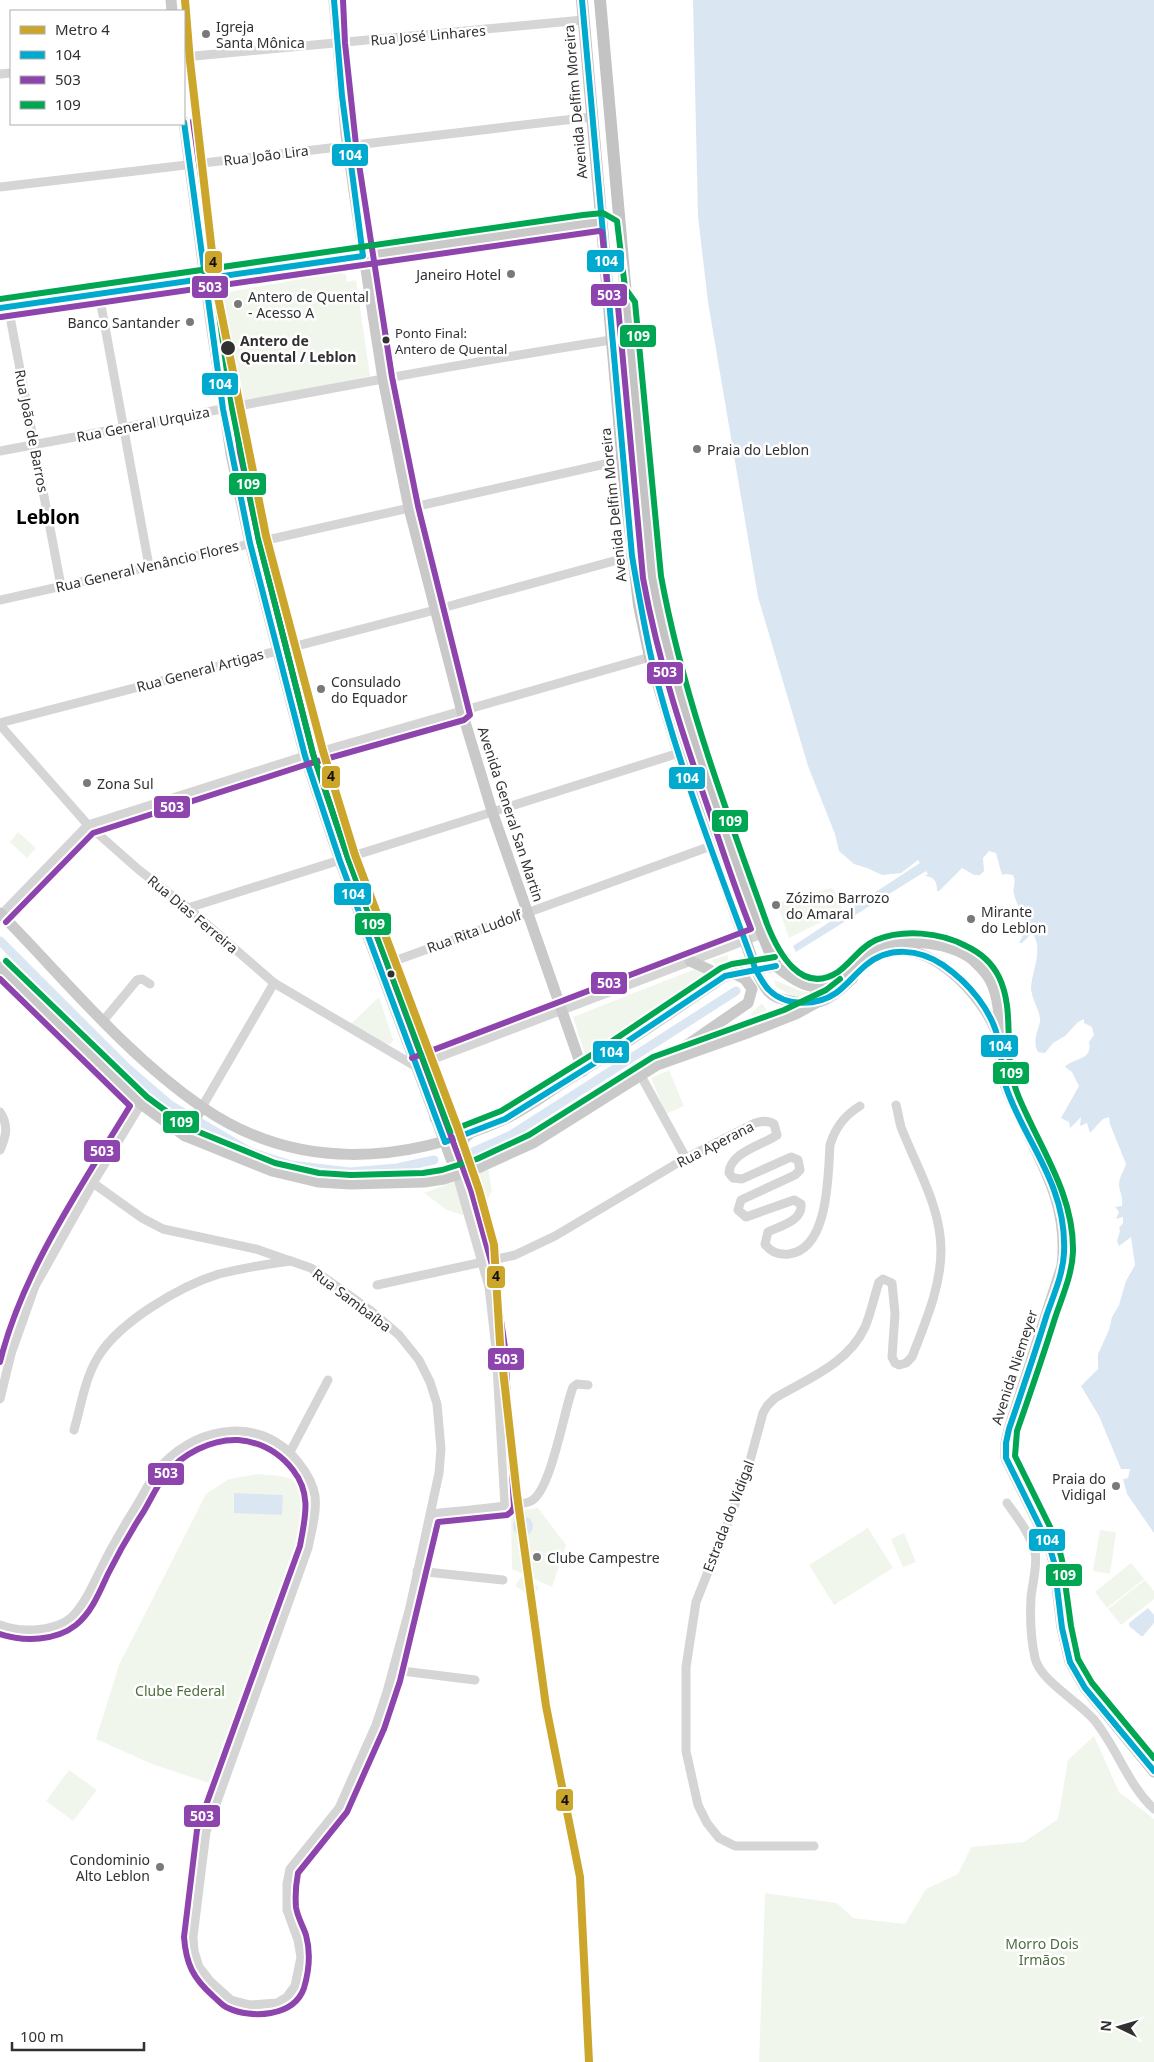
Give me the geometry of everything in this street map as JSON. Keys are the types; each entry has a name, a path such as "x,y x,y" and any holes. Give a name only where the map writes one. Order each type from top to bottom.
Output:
{"highway":[{"name":"Avenida Delfim Moreira","path":"582,0 622,458 639,605 650,657 679,753 755,968"},
{"path":"600,0 652,578 667,654 703,768 762,934 776,966"},
{"path":"601,222 610,227 617,292 626,303"}],"main road":[{"name":"Avenida General San Martin","path":"334,0 336,44 347,146 363,256 383,379 409,508 462,712 492,811 583,1071"},
{"path":"184,125 224,409 250,543 305,756 378,967 457,1175"},
{"path":"4,307 601,222"},
{"path":"0,914 102,1021 168,1081 202,1107 228,1123 258,1137 308,1151 346,1156 370,1155 445,1142 505,1119 583,1071 733,972 776,966"},
{"name":"Avenida Niemeyer","path":"776,966 801,984 817,988 832,985 841,980 868,955 879,949 893,944 923,943 954,950 970,958 984,970 991,981 1005,1086 1054,1189 1062,1221 1064,1251 1056,1290 1009,1429 1006,1443 1006,1458 1049,1544 1054,1562 1062,1628 1070,1662 1085,1688 1153,1770"},
{"name":"Avenida Niemeyer","path":"765,988 771,994 787,1001 802,1004 816,1003 832,997 873,959 892,952 912,953 927,957 941,965 966,985 985,1009 999,1040"},
{"path":"690,961 710,970 713,980 712,985"},
{"path":"0,967 141,1104 185,1136 272,1171 318,1182 394,1184 424,1182 457,1175 480,1167 533,1143 657,1065 748,1003 752,990 745,979 733,972"},
{"name":"Avenida Delfim Moreira","path":"755,968 765,988"},
{"path":"966,985 976,986 980,983 983,979 984,970"},
{"path":"657,1065 750,1032 796,1014 816,1003"},
{"path":"185,1136 202,1107"},
{"path":"435,1118 451,1127 469,1133"},
{"path":"469,1133 460,1143 461,1151 467,1164 480,1167"}],"street":[{"name":"Rua José Linhares","path":"185,57 583,20"},
{"name":"Rua João Lira","path":"0,187 591,117"},
{"path":"99,294 149,566"},
{"name":"Rua João de Barros","path":"4,307 34,444 61,586"},
{"name":"Rua General Urquiza","path":"0,451 383,379 612,340"},
{"name":"Rua General Venâncio Flores","path":"0,600 605,464 632,452 639,442"},
{"name":"Rua General Artigas","path":"0,724 435,610 632,556"},
{"path":"0,914 88,825 305,756 650,657"},
{"name":"Rua Dias Ferreira","path":"0,724 88,825 274,983 415,1066"},
{"path":"188,908 679,753"},
{"name":"Rua Rita Ludolf","path":"378,967 711,846"},
{"path":"415,1066 762,934"},
{"path":"102,1021 137,980 142,979 150,984"},
{"path":"202,1107 274,983"},
{"path":"640,1074 686,1158"},
{"path":"0,1399 11,1354 35,1286 93,1183 141,1104"},
{"name":"Estrada do Vidigal","path":"814,1846 735,1846 719,1838 707,1823 698,1805 686,1751 686,1667 696,1602 745,1479 766,1406 775,1398 841,1359 865,1327 879,1282 883,1279 892,1283 894,1298 895,1331 892,1357 895,1363 899,1365 906,1363 912,1357 937,1283 941,1250 936,1219 927,1189 901,1126 896,1105"},
{"name":"Rua Aperana","path":"377,1285 515,1255 555,1236 686,1158 754,1123 770,1121 774,1124 777,1135 738,1156 731,1163 729,1173 736,1179 742,1179 785,1159 798,1160 800,1170 795,1175 741,1200 738,1210 746,1217 794,1200 798,1201 802,1209 798,1216 768,1232 765,1244 769,1250 777,1253 789,1254 799,1251 813,1235 823,1211 830,1145 833,1136 838,1125 860,1106"},
{"path":"0,1112 6,1126 6,1133 0,1150"},
{"path":"457,1175 489,1287 496,1349 505,1506"},
{"name":"Rua Sambaíba","path":"0,1625 33,1630 55,1626 72,1617 88,1595 106,1559 152,1479 163,1464 185,1446 199,1438 243,1430 266,1436 290,1452 307,1474 315,1496 314,1516 308,1548 206,1832 193,1937 194,1951 199,1967 210,1981 231,2000 250,2005 278,2003 287,1997 295,1986 301,1957 298,1940 287,1910 287,1884 290,1869 339,1808 376,1725 394,1670 432,1514 439,1473 440,1423 437,1404 430,1382 419,1360 399,1335 371,1311 317,1272 293,1261 225,1241 162,1229 142,1218 93,1183"},
{"path":"74,1430 96,1359 108,1342 146,1310 187,1288 218,1275 256,1266 293,1261"},
{"path":"290,1452 328,1380"},
{"path":"432,1514 530,1502 541,1492 549,1473 573,1386 577,1384 588,1385"},
{"path":"1007,1503 1027,1533 1035,1552 1031,1599 1033,1648 1037,1664 1046,1676 1081,1705 1096,1722 1129,1777 1154,1809"},
{"path":"417,1571 503,1580"},
{"path":"394,1670 475,1680"}],"green space":[{"path":"338,272 346,275 347,282 356,280 370,376 233,405 218,294"},
{"path":"18,832 36,848 27,858 10,842"},
{"path":"831,888 834,890 843,911 789,938 777,903"},
{"path":"728,955 729,967 717,975 715,964 711,960"},
{"path":"695,969 702,971 706,979 703,987 586,1057 573,1017"},
{"path":"774,980 801,991 823,995 810,998 794,996 776,987"},
{"path":"379,997 393,1040 391,1044 387,1044 349,1026"},
{"path":"761,1004 769,1014 769,1018 756,1021 751,1014"},
{"path":"669,1070 684,1106 666,1114 651,1078"},
{"path":"488,1169 492,1191 481,1212 463,1215 447,1210 424,1193"},
{"name":"Clube Federal","path":"257,1474 285,1477 298,1484 305,1499 307,1511 218,1786 152,1764 96,1739 119,1665 206,1494 229,1479"},
{"name":"Clube Campestre","path":"538,1508 566,1545 552,1587 512,1569 511,1511"},
{"path":"868,1528 893,1568 834,1605 809,1565"},
{"path":"1100,1530 1116,1532 1110,1574 1093,1571"},
{"path":"904,1533 916,1562 903,1567 891,1539"},
{"path":"1131,1563 1144,1579 1107,1608 1095,1592"},
{"path":"521,1577 539,1587 533,1597 515,1586"},
{"path":"1145,1580 1154,1591 1154,1599 1121,1625 1108,1609"},
{"name":"Morro Dois Irmãos","path":"1094,1736 1119,1792 1154,1819 1154,2062 759,2062 765,1893 837,1903 853,1918 905,1924 926,1889 958,1874 971,1847 1024,1842 1058,1819 1068,1760"},
{"path":"69,1770 97,1790 73,1821 46,1801"}],"shaded area":[{"path":"693,0 1154,0 1154,1533 1127,1494 1123,1479 1128,1478 1130,1469 1121,1469 1099,1416 1081,1386 1098,1369 1098,1354 1109,1330 1112,1317 1119,1305 1126,1281 1135,1265 1131,1237 1119,1246 1117,1241 1123,1217 1116,1219 1119,1212 1115,1207 1122,1206 1119,1182 1126,1164 1109,1117 1103,1119 1090,1133 1087,1123 1080,1126 1081,1117 1070,1128 1069,1122 1061,1118 1079,1086 1072,1072 1065,1067 1086,1056 1089,1042 1094,1035 1092,1027 1084,1023 1084,1019 1078,1022 1065,1036 1053,1043 1045,1053 1038,1052 1035,1040 1040,1017 1031,987 1037,945 1032,933 1022,943 1019,943 1026,922 1014,894 1015,880 1013,875 1002,875 996,853 989,851 983,858 984,871 980,875 974,875 962,868 939,891 937,891 936,883 933,879 925,876 928,874 926,871 796,952 793,946 920,863 918,860 901,873 882,875 854,864 839,851 835,834 808,766 758,597 708,302 698,216"},
{"path":"234,1493 283,1495 282,1515 234,1513"},
{"path":"523,1516 530,1519 533,1526 530,1533 523,1536 516,1533 513,1526 516,1519"},
{"path":"1148,1608 1154,1615 1154,1623 1141,1636 1129,1626 1129,1623"}],"waterway":[{"path":"0,941 127,1068 170,1105 250,1152 291,1165 350,1172 397,1168 434,1160"},
{"path":"468,1154 511,1135 736,991"}],"metro line":[{"name":"4","path":"185,0 190,61 216,287 266,536 323,751 355,855 457,1126 479,1190 494,1245 500,1343 517,1495 546,1706 580,1877 589,2062"}],"transit line":[{"name":"104","path":"0,308 363,256 342,96 334,0"},
{"name":"503","path":"6,922 93,833 308,764 464,720 470,715 418,506 392,377 356,145 345,43 343,0"},
{"name":"104","path":"582,0 632,556 652,661 686,778 755,968 765,985 776,996 802,1003 820,1000 836,993 862,968 875,959 894,952 904,952 924,956 943,965 971,989 986,1009 996,1031 1006,1087 1049,1177 1061,1213 1064,1237 1062,1269 1009,1429 1006,1443 1006,1458 1049,1545 1054,1562 1062,1628 1070,1662 1085,1688 1154,1771"},
{"name":"503","path":"0,1634 29,1639 49,1637 68,1630 82,1620 95,1601 134,1526 162,1479 172,1467 188,1454 218,1442 228,1440 246,1441 276,1453 293,1470 303,1488 306,1506 300,1546 197,1830 184,1937 192,1970 200,1983 222,2004 248,2014 271,2013 291,2005 299,1998 304,1988 309,1955 308,1942 296,1907 298,1873 347,1812 384,1729 400,1681 438,1522 507,1515 514,1507 505,1348 494,1272 471,1190 348,858 313,754 259,541 240,452 193,121"},
{"name":"104","path":"184,125 223,409 250,543 305,756 340,861 445,1142"},
{"name":"109","path":"0,299 583,215 603,213 617,221 625,288 635,302 661,576 670,621 693,709 707,752 767,924 778,947 793,968 802,975 813,979 825,978 838,972 865,947 876,940 909,933 933,935 956,941 971,948 989,963 999,977 1003,988 1008,1011 1011,1072 1015,1088 1062,1190 1070,1220 1073,1252 1066,1286 1017,1431 1015,1456 1057,1541 1062,1560 1071,1626 1078,1659 1092,1683 1154,1758"},
{"name":"503","path":"1,317 602,232 608,294 618,306 643,578 649,609 664,671 683,732 731,876 751,929 412,1058"},
{"name":"109","path":"214,277 232,408 259,541 313,754 348,858 450,1131 501,1111 593,1054 721,968 732,964 775,957"},
{"name":"109","path":"6,961 147,1097 189,1128 275,1163 319,1173 351,1175 423,1173 442,1170 477,1159 529,1135 653,1057 784,1010 826,990 840,979"},
{"name":"104","path":"445,1142 505,1119 598,1061 725,976 776,966"},
{"name":"503","path":"0,979 130,1106 55,1230 38,1262 10,1328 0,1362"}],"place":[{"name":"Igreja Santa Mônica","path":"206,34"},
{"name":"Janeiro Hotel","path":"511,274"},
{"name":"Antero de Quental - Acesso A","path":"238,304"},
{"name":"Banco Santander","path":"190,322"},
{"name":"Ponto Final: Antero de Quental","path":"386,340"},
{"name":"Antero de Quental / Leblon","path":"228,348"},
{"name":"Praia do Leblon","path":"697,449"},
{"name":"Consulado do Equador","path":"321,689"},
{"name":"Zona Sul","path":"87,783"},
{"name":"Zózimo Barrozo do Amaral","path":"776,905"},
{"name":"Mirante do Leblon","path":"971,919"},
{"name":"Praia do Vidigal","path":"1116,1486"},
{"name":"Clube Campestre","path":"537,1557"},
{"name":"Condominio Alto Leblon","path":"160,1867"}],"district":[{"name":"Leblon","path":"48,517"}]}
